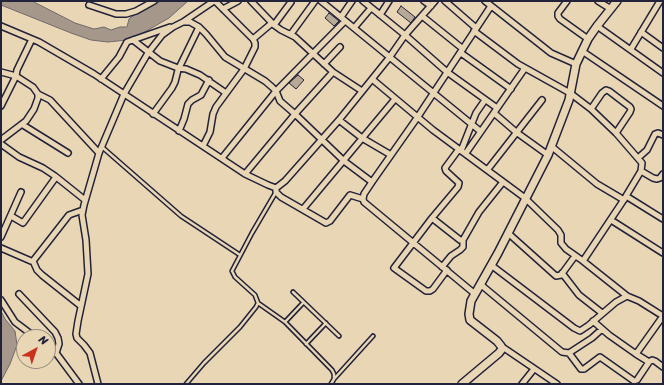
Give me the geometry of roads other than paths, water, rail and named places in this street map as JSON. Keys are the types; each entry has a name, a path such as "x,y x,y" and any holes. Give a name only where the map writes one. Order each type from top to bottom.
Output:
{"street":[{"path":"89,5 105,12 126,14 136,11 154,1"},
{"path":"101,79 119,57 127,42 173,27 215,1 253,39 255,47 244,69 216,107 213,114 210,132 203,146"},
{"path":"223,9 238,1"},
{"path":"251,1 273,24 281,30 291,34 333,72 362,91"},
{"path":"291,34 315,1"},
{"path":"321,1 480,131"},
{"path":"222,158 276,91 343,19 352,1"},
{"path":"362,1 405,35 447,72 485,100 516,132 548,155"},
{"path":"380,15 389,1"},
{"path":"424,1 431,6"},
{"path":"276,190 339,120 389,58 405,35 435,1"},
{"path":"445,1 475,30 525,68 570,93 591,109 616,133 642,163 641,171 625,198 583,261"},
{"path":"485,1 551,53 576,64"},
{"path":"567,1 558,13 558,16 588,39"},
{"path":"598,1 611,9"},
{"path":"557,384 502,346 470,320 468,314 471,301 508,233 552,146 567,106 576,64 582,51 597,26 617,1"},
{"path":"631,49 660,1"},
{"path":"253,39 273,24 291,2"},
{"path":"475,294 364,202 363,198 372,182 434,93 491,6"},
{"path":"354,28 371,8"},
{"path":"422,16 462,51 511,89"},
{"path":"183,22 190,22 199,27 225,57 265,81 276,91 280,101 344,161 372,182"},
{"path":"1,26 32,39 101,79 245,174 268,185 276,190 281,197 326,223 329,223 350,195 363,198"},
{"path":"597,26 663,73"},
{"path":"98,384 90,353 77,338 76,334 88,274 86,240 82,215 85,200 99,153 124,94 148,53 162,35 173,27"},
{"path":"154,114 172,88 178,68 199,27"},
{"path":"641,32 663,48"},
{"path":"1,106 32,39"},
{"path":"133,40 160,61 193,72 209,80 226,93"},
{"path":"324,64 340,47"},
{"path":"582,51 663,106"},
{"path":"504,182 479,212 463,240 463,247 451,256 433,289 430,291 426,290 394,268 458,185 458,183 446,171 445,168 480,131 525,68"},
{"path":"1,72 16,76 33,87 38,94 50,100 99,153"},
{"path":"245,174 295,114 333,72"},
{"path":"372,79 417,118 525,198 558,230 561,235 560,241 562,246 627,296 639,300 663,316 636,354"},
{"path":"179,131 184,120 188,104 201,95 209,80"},
{"path":"591,109 602,93 606,90 630,107 630,112 616,133"},
{"path":"1,140 23,125 34,109 38,94"},
{"path":"303,209 396,99"},
{"path":"462,151 471,123 478,108 485,100"},
{"path":"488,170 542,100"},
{"path":"339,120 362,138 391,155"},
{"path":"23,125 68,153"},
{"path":"638,158 647,150 655,134 658,133 663,135"},
{"path":"1,144 19,157 43,168 85,200"},
{"path":"552,146 597,184 663,219"},
{"path":"641,171 652,178 657,179 663,174"},
{"path":"11,216 23,223 56,177"},
{"path":"1,237 21,192"},
{"path":"33,261 69,215 83,210"},
{"path":"432,218 460,240 463,240"},
{"path":"611,220 663,253"},
{"path":"508,233 556,276 559,276 562,273 575,256"},
{"path":"1,248 33,261"},
{"path":"33,261 37,270 42,275 81,306"},
{"path":"491,265 580,331 616,302 627,296"},
{"path":"562,273 579,295 602,314"},
{"path":"480,284 562,352 569,353 592,338 602,329"},
{"path":"19,294 52,329"},
{"path":"1,300 15,322 24,329"},
{"path":"593,321 636,354 649,362"},
{"path":"56,334 59,344 56,353 79,384"},
{"path":"462,384 499,353 502,346"},
{"path":"569,353 581,369 600,357 634,382 652,360 663,367"},
{"path":"522,384 534,369"}],"lane":[{"path":"102,146 180,216 240,255"},
{"path":"276,190 234,266 232,271 233,275 254,295 258,303 285,322 332,370 334,379"},
{"path":"292,292 339,336"},
{"path":"186,384 204,363 240,327 258,303"},
{"path":"285,322 304,303"},
{"path":"306,344 326,323"},
{"path":"331,384 373,336"}]}
